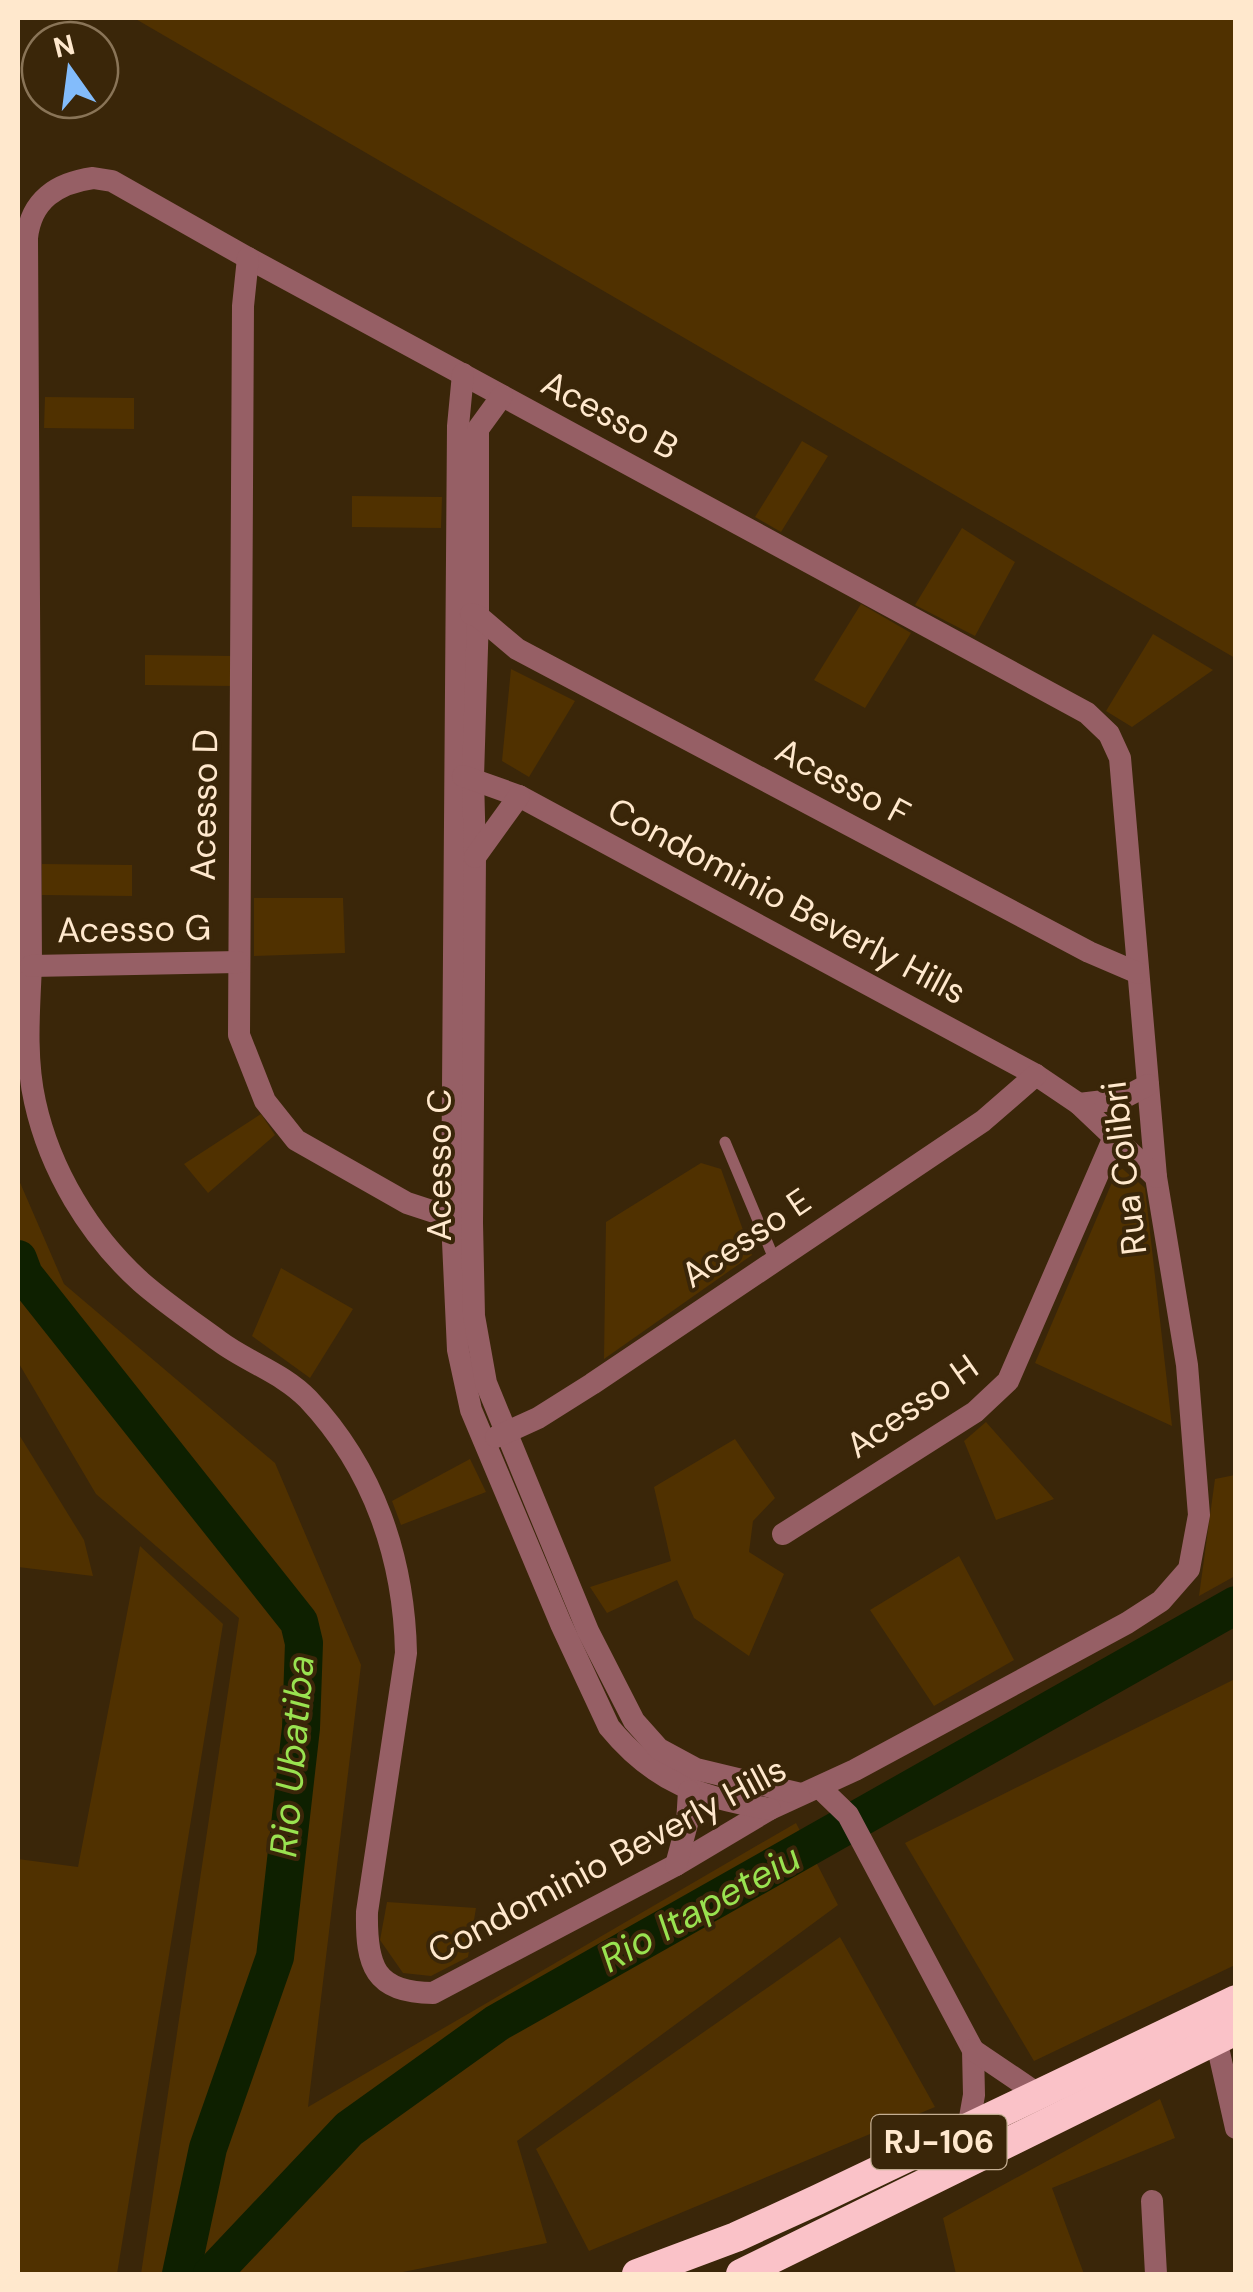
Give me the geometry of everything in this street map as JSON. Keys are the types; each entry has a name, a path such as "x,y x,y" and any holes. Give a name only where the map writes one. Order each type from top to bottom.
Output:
{"highway":[{"name":"RJ-106","path":"637,2274 736,2237 1236,2000"},
{"name":"RJ-106","path":"750,2273 1226,2034"}],"street":[{"name":"Acesso B","path":"46,194 80,180 112,181 1087,713 1109,734 1120,758"},
{"name":"Condominio Beverly Hills","path":"46,194 32,215 27,238 32,966 28,1018 34,1100 73,1200 103,1242 140,1281 233,1352 282,1379 306,1398 354,1456 375,1498 388,1534 404,1608 406,1653 367,1912 368,1954 382,1978 399,1990 433,1993 1127,1623 1161,1601 1189,1568"},
{"name":"Acesso D","path":"248,258 244,306 239,1035 245,1057 274,1114 296,1140 407,1203 462,1222"},
{"name":"Acesso C","path":"463,374 468,427 468,613 462,1222 486,1383 588,1631 624,1707 642,1732 659,1749 696,1769 810,1790"},
{"path":"468,427 502,396"},
{"name":"Acesso F","path":"468,613 517,649 1072,942 1138,973"},
{"path":"466,664 517,649"},
{"name":"Rua Colibri","path":"1120,758 1156,1177 1187,1365 1199,1516 1189,1568"},
{"name":"Condominio Beverly Hills","path":"464,776 520,796 1036,1075 1079,1104 1156,1177"},
{"name":"Acesso C","path":"464,776 475,857 458,1350 470,1410 609,1728 642,1764 688,1790 770,1810"},
{"path":"475,857 520,796"},
{"name":"Acesso G","path":"32,966 238,962"},
{"name":"Acesso E","path":"483,1440 506,1433 592,1384 983,1121 1036,1075"},
{"path":"1079,1104 1120,1098 1148,1086"},
{"name":"Acesso H","path":"782,1534 975,1412 1008,1381 1114,1137"},
{"path":"853,1825 855,1770"},
{"path":"676,1864 687,1824 688,1790"},
{"path":"810,1790 853,1825 973,2050 974,2095 968,2128"},
{"path":"1226,2034 1236,2128"},
{"path":"973,2050 1038,2094"},
{"path":"1152,2201 1156,2274"}],"lane":[{"path":"725,1142 775,1261"}],"shaded area":[{"path":"134,18 1235,18 1235,658"},
{"path":"45,397 134,398 134,429 44,428"},
{"path":"802,441 828,456 781,532 755,517"},
{"path":"352,496 442,497 441,528 352,527"},
{"path":"962,528 1015,562 975,636 915,605"},
{"path":"861,604 911,633 865,708 814,680"},
{"path":"1153,634 1213,670 1132,727 1106,711"},
{"path":"145,655 234,656 234,686 145,685"},
{"path":"511,669 575,701 529,777 502,761"},
{"path":"42,864 132,865 132,896 42,895"},
{"path":"254,898 343,898 345,953 254,956"},
{"path":"261,1114 275,1135 208,1193 184,1164"},
{"path":"701,1163 721,1169 752,1255 604,1359 606,1222"},
{"path":"1119,1166 1145,1188 1172,1426 1035,1363"},
{"path":"18,1178 64,1284 275,1463 361,1665 308,2107 796,1823 838,1905 517,2141 547,2243 393,2274 141,2274 239,1618 96,1494 18,1362"},
{"path":"281,1268 353,1309 310,1378 252,1336"},
{"path":"986,1422 1054,1499 996,1520 964,1441"},
{"path":"18,1433 84,1540 93,1576 18,1567"},
{"path":"735,1439 775,1498 753,1521 749,1552 784,1574 749,1656 694,1618 677,1580 607,1613 590,1587 671,1561 654,1487"},
{"path":"470,1459 486,1492 401,1525 392,1501"},
{"path":"1235,1475 1235,1576 1199,1596 1215,1479"},
{"path":"140,1546 223,1624 117,2274 18,2274 18,1859 78,1867"},
{"path":"959,1556 1014,1660 934,1706 870,1610"},
{"path":"1235,1679 1235,1965 1034,2061 905,1843"},
{"path":"387,1902 476,1908 468,1957 431,1976 403,1973 380,1940"},
{"path":"840,1937 935,2107 589,2251 536,2149"},
{"path":"1160,2099 1175,2138 1052,2188 1084,2274 956,2274 943,2218"}],"waterway":[{"name":"Rio Ubatiba","path":"18,1259 24,1275 299,1622 304,1643 301,1728 275,1957 208,2148 181,2274"},
{"name":"Rio Itapeteiu","path":"212,2274 349,2129 497,2023 1236,1605"}]}
